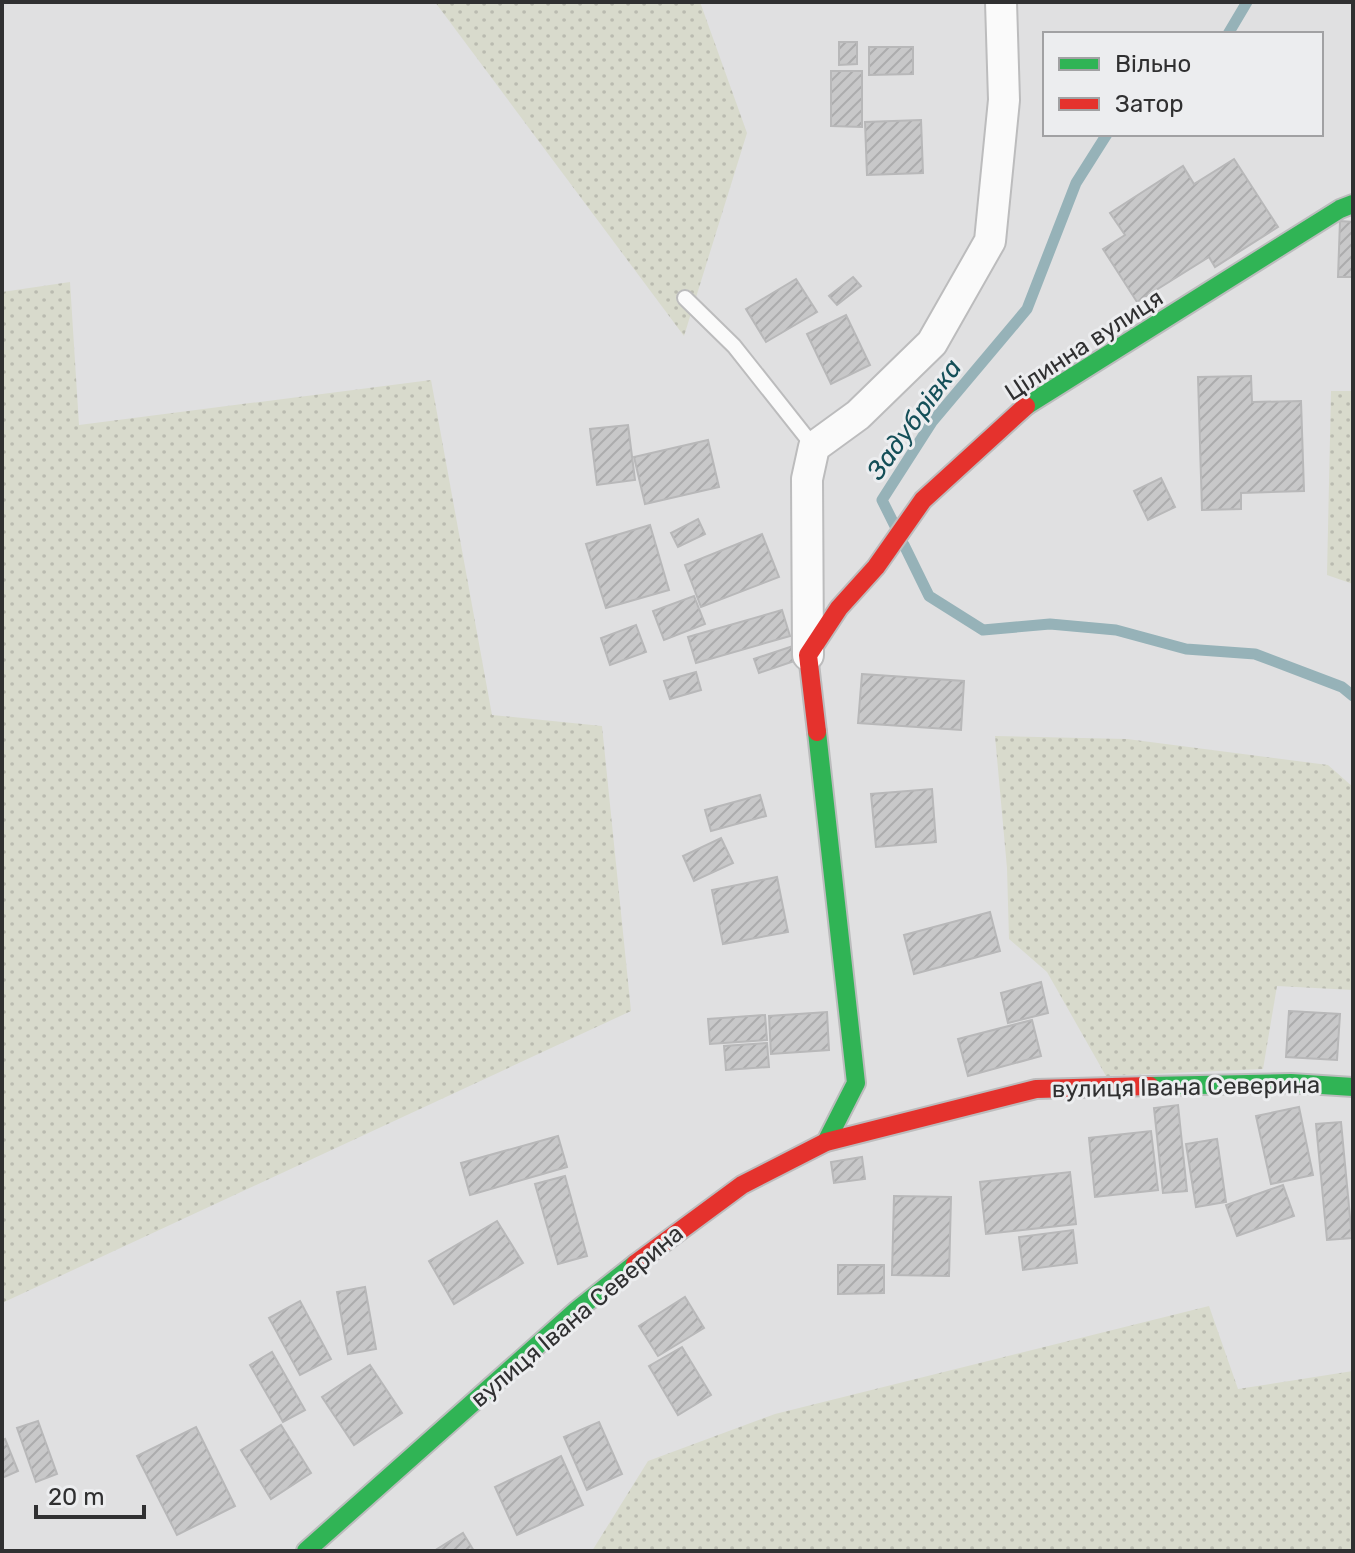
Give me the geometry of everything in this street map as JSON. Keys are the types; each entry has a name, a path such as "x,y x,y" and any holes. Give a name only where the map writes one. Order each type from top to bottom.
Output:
{"street":[{"path":"826,1142 856,1083 808,655 807,479 814,447 858,415 932,343 990,241 1004,100 1001,2"},
{"name":"Цілинна вулиця","path":"808,655 839,608 876,567 923,500 1025,407 1340,209 1353,204"},
{"name":"вулиця Івана Северина","path":"306,1551 577,1310 652,1250 742,1185 826,1142 1036,1089 1291,1083 1353,1087"}],"lane":[{"path":"685,298 734,346 814,447"}],"shaded area":[{"path":"435,2 700,2 747,133 684,336"},
{"path":"70,282 79,425 431,380 492,715 602,726 631,1011 2,1303 2,292"},
{"path":"1331,391 1353,391 1353,584 1327,575"},
{"path":"995,736 1127,739 1328,765 1353,787 1353,990 1277,986 1263,1069 1106,1076 1047,972 1009,939 1007,868"},
{"path":"1209,1306 1238,1389 1353,1371 1353,1551 592,1551 648,1461 775,1414"}],"building":[{"path":"839,42 857,42 857,64 839,65"},
{"path":"869,47 913,47 913,74 869,75"},
{"path":"831,71 862,71 862,127 831,126"},
{"path":"921,120 923,173 867,175 865,122"},
{"path":"1234,159 1278,227 1215,267 1209,257 1137,302 1103,249 1125,235 1110,213 1183,166 1194,184"},
{"path":"1340,221 1353,222 1353,277 1338,277"},
{"path":"853,277 861,286 837,305 829,296"},
{"path":"796,279 817,312 766,342 746,309"},
{"path":"846,315 870,365 831,384 807,334"},
{"path":"1251,376 1252,402 1301,401 1304,491 1241,493 1241,509 1202,510 1198,377"},
{"path":"628,425 635,480 597,485 590,429"},
{"path":"708,440 719,487 645,504 634,457"},
{"path":"1161,478 1175,507 1148,520 1134,491"},
{"path":"698,519 705,534 678,547 671,533"},
{"path":"650,525 669,590 606,608 586,544"},
{"path":"762,534 779,577 701,607 685,565"},
{"path":"694,596 705,624 664,640 653,611"},
{"path":"782,610 790,636 696,663 688,637"},
{"path":"636,625 646,652 610,665 601,638"},
{"path":"796,645 800,659 759,673 754,659"},
{"path":"696,672 701,690 670,699 664,681"},
{"path":"862,674 964,681 961,730 858,723"},
{"path":"932,789 936,842 876,847 871,794"},
{"path":"760,795 766,816 711,831 705,810"},
{"path":"721,838 733,863 694,881 683,856"},
{"path":"777,877 788,932 723,944 712,890"},
{"path":"990,912 1000,951 914,974 904,935"},
{"path":"1041,982 1048,1013 1008,1023 1001,993"},
{"path":"1289,1011 1340,1014 1337,1060 1286,1057"},
{"path":"827,1012 829,1050 771,1054 769,1016"},
{"path":"765,1015 767,1040 710,1044 708,1019"},
{"path":"1032,1020 1041,1056 968,1076 958,1039"},
{"path":"767,1043 769,1067 726,1070 724,1046"},
{"path":"1178,1105 1187,1191 1163,1193 1154,1108"},
{"path":"1299,1107 1313,1175 1271,1184 1256,1116"},
{"path":"1341,1122 1352,1238 1327,1240 1316,1124"},
{"path":"1151,1131 1158,1190 1095,1197 1089,1138"},
{"path":"558,1136 567,1167 470,1195 461,1163"},
{"path":"1217,1139 1226,1202 1196,1207 1186,1144"},
{"path":"862,1157 865,1179 834,1183 831,1162"},
{"path":"1070,1172 1076,1224 986,1234 980,1182"},
{"path":"565,1176 587,1256 558,1264 535,1184"},
{"path":"1283,1185 1294,1216 1237,1236 1226,1205"},
{"path":"894,1196 951,1197 949,1276 892,1275"},
{"path":"497,1221 523,1263 454,1304 429,1261"},
{"path":"1073,1230 1077,1263 1023,1270 1019,1237"},
{"path":"838,1265 884,1265 884,1293 838,1294"},
{"path":"365,1287 376,1349 348,1354 337,1292"},
{"path":"685,1297 704,1328 658,1356 639,1326"},
{"path":"300,1301 331,1359 300,1375 269,1318"},
{"path":"682,1347 711,1395 678,1415 649,1366"},
{"path":"272,1352 305,1410 283,1422 250,1365"},
{"path":"370,1365 402,1413 354,1445 322,1397"},
{"path":"38,1421 57,1474 36,1482 17,1428"},
{"path":"599,1422 622,1474 587,1490 564,1437"},
{"path":"281,1425 311,1473 271,1499 241,1450"},
{"path":"196,1427 235,1506 177,1535 137,1456"},
{"path":"5,1439 18,1471 2,1478 2,1441"},
{"path":"561,1456 583,1505 517,1535 495,1487"},
{"path":"463,1533 474,1551 434,1551"}],"waterway":[{"name":"Задубрівка","path":"1229,32 1247,2"},
{"name":"Задубрівка","path":"895,526 882,500 932,422 1027,309 1076,183 1106,136"},
{"name":"Задубрівка","path":"904,545 929,596 983,630 1050,624 1116,630 1186,649 1255,654 1342,687 1353,696"}],"traffic: fast":[{"path":"1026,406 1340,209 1353,204"},
{"path":"817,732 856,1083 826,1142"},
{"path":"1150,1086 1291,1083 1353,1087"},
{"path":"306,1551 577,1310 635,1264"}],"traffic: jam":[{"path":"817,732 808,655 839,608 876,567 923,500 1026,406"},
{"path":"635,1264 742,1185 826,1142 1036,1089 1150,1086"}]}
